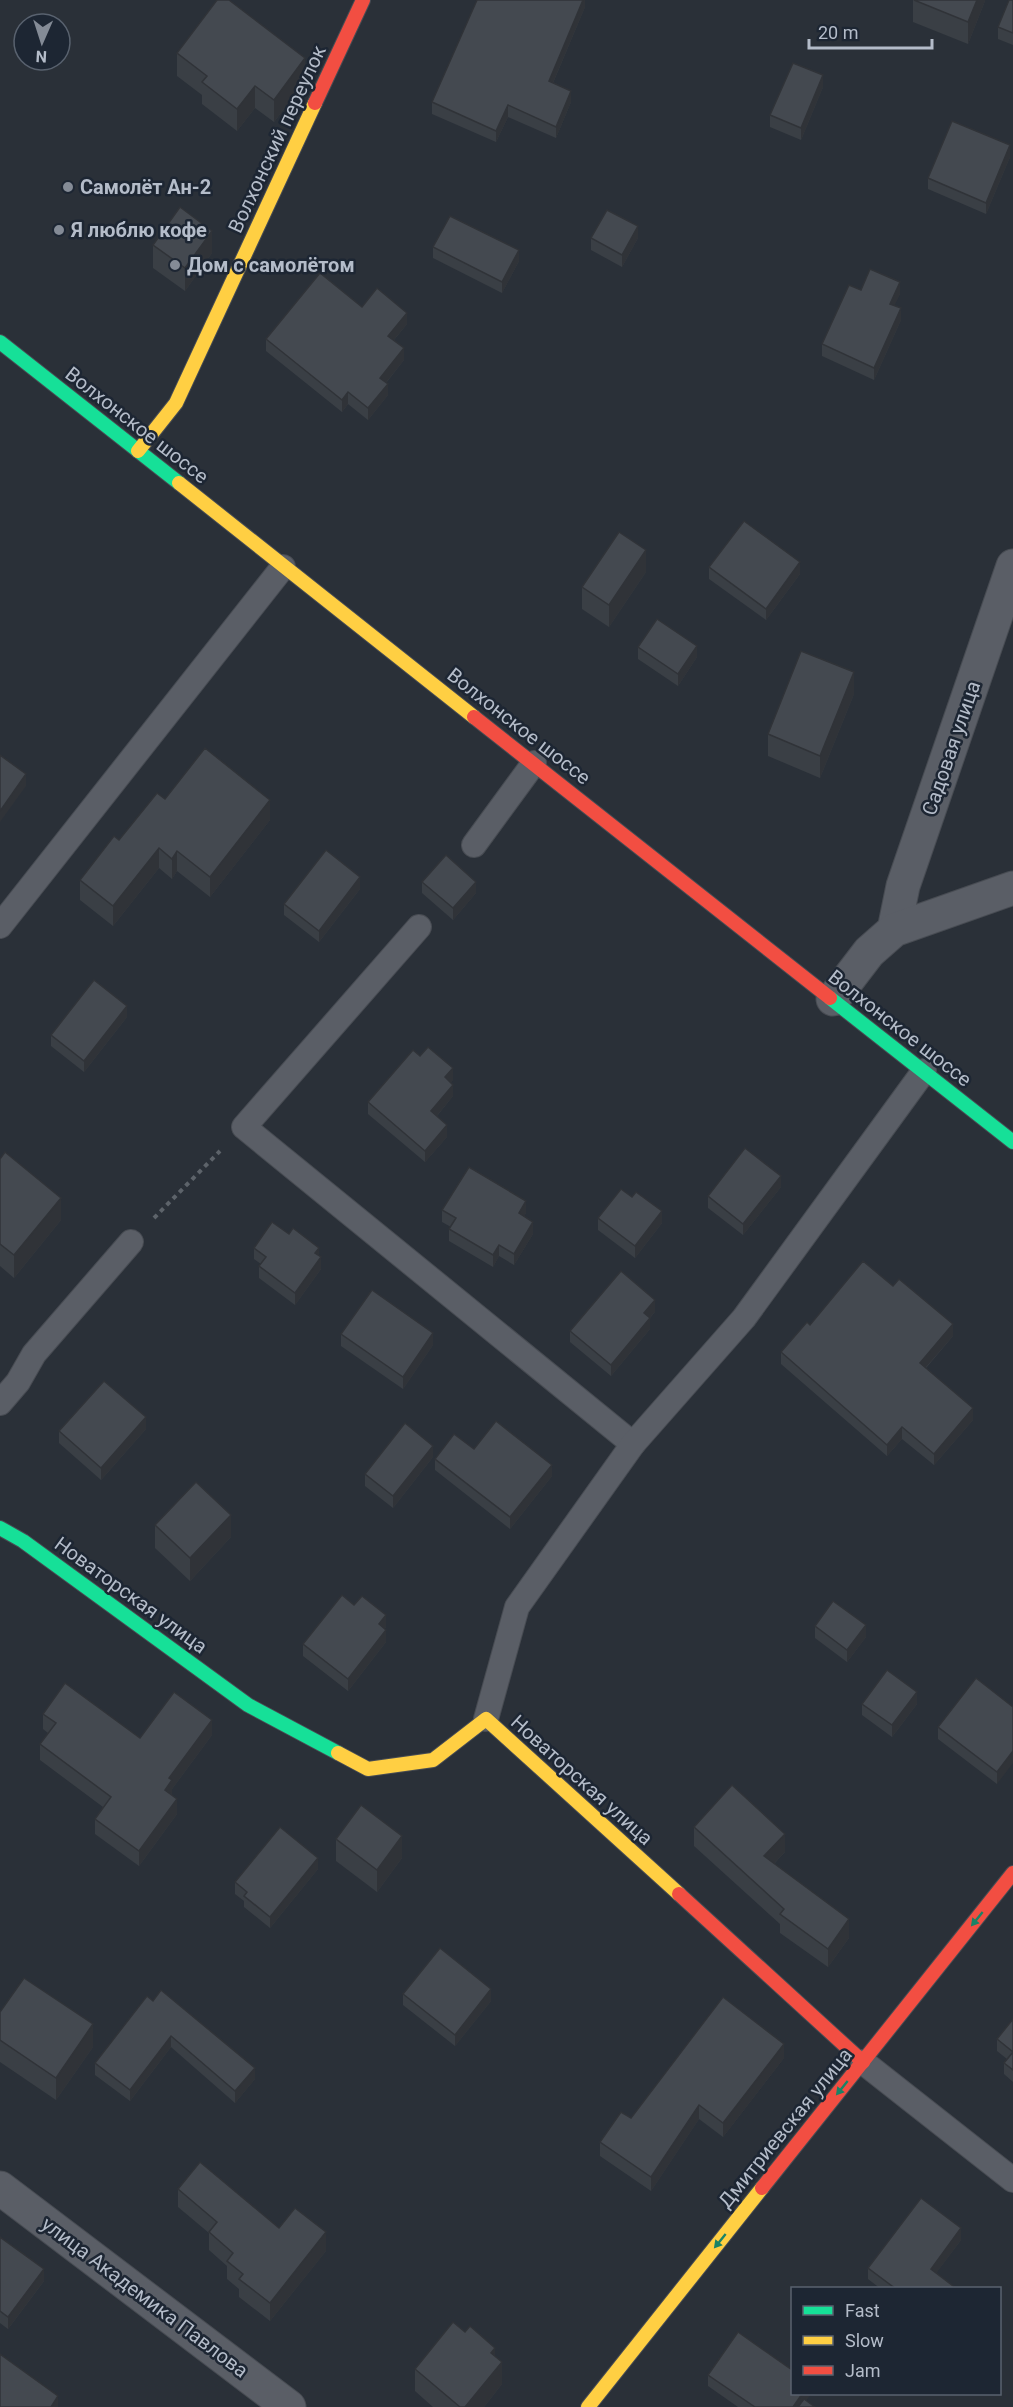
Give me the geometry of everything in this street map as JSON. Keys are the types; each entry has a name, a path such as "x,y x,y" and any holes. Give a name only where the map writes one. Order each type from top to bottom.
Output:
{"street":[{"name":"Волхонский переулок","path":"138,451 176,403 363,0"},
{"name":"Волхонское шоссе","path":"0,342 1013,1142"},
{"name":"Садовая улица","path":"894,930 903,886 1013,567"},
{"path":"833,999 869,952 894,930 1013,888"},
{"name":"Новаторская улица","path":"0,1528 23,1541 248,1705 368,1769 433,1760 486,1719 863,2062"},
{"name":"Дмитриевская улица","path":"588,2407 1013,1873"},
{"name":"улица Академика Павлова","path":"0,2188 289,2407"}],"lane":[{"path":"0,926 283,567"},
{"path":"474,845 534,763"},
{"path":"419,927 244,1126 633,1444"},
{"path":"486,1719 517,1607 633,1444 744,1318 924,1071"},
{"path":"0,1403 18,1382 34,1354 131,1242"},
{"path":"863,2062 1013,2180"}],"path":[{"path":"131,1242 244,1126"}],"building":[{"path":"217,0 229,0 305,58 274,100 255,86 237,109 202,82 207,76 177,53"},
{"path":"477,0 583,0 549,81 571,91 556,127 508,105 496,131 432,102"},
{"path":"914,0 977,0 968,22"},
{"path":"1009,0 1013,0 1013,33 998,27"},
{"path":"793,63 823,75 801,128 770,115"},
{"path":"952,121 1010,145 986,203 928,178"},
{"path":"180,207 212,231 185,268 153,245"},
{"path":"607,210 638,226 622,255 591,238"},
{"path":"450,216 519,250 502,282 433,247"},
{"path":"870,269 900,282 890,304 901,308 874,368 822,344 849,285 861,290"},
{"path":"320,273 362,307 377,288 407,313 388,336 404,348 380,378 388,384 368,408 348,392 342,400 266,339"},
{"path":"744,521 800,562 766,609 709,567"},
{"path":"619,532 646,550 609,605 582,587"},
{"path":"657,619 697,646 678,674 638,647"},
{"path":"801,651 854,672 820,756 768,734"},
{"path":"205,748 270,800 210,877 177,851 172,859 159,848 113,906 80,880 114,836 119,840 157,793 165,799"},
{"path":"0,755 26,774 0,811"},
{"path":"326,850 360,877 319,931 284,904"},
{"path":"446,855 476,882 453,908 422,882"},
{"path":"94,980 127,1006 84,1061 51,1035"},
{"path":"428,1047 453,1068 445,1077 453,1085 431,1111 447,1125 425,1151 368,1102 413,1050 420,1056"},
{"path":"745,1148 781,1176 743,1224 708,1196"},
{"path":"5,1152 61,1198 14,1255 0,1244 0,1159"},
{"path":"469,1167 526,1201 519,1213 533,1222 514,1254 499,1245 493,1255 449,1229 456,1218 442,1210"},
{"path":"621,1189 632,1197 636,1192 662,1211 635,1246 598,1218"},
{"path":"272,1222 289,1234 293,1228 319,1248 315,1253 321,1257 295,1293 259,1266 266,1257 254,1248"},
{"path":"863,1261 893,1286 899,1279 953,1324 920,1363 973,1408 934,1454 902,1427 887,1445 781,1352 807,1322 810,1325"},
{"path":"621,1271 655,1300 644,1313 650,1318 611,1365 570,1331"},
{"path":"372,1290 433,1333 403,1377 341,1334"},
{"path":"104,1381 146,1417 101,1468 59,1431"},
{"path":"496,1421 552,1465 510,1517 435,1459 454,1434 474,1449"},
{"path":"405,1423 433,1446 393,1496 365,1474"},
{"path":"196,1482 231,1515 190,1558 155,1525"},
{"path":"342,1595 354,1605 362,1596 386,1615 379,1624 386,1630 348,1679 303,1644"},
{"path":"833,1601 866,1625 847,1650 815,1626"},
{"path":"887,1670 917,1692 892,1725 862,1704"},
{"path":"976,1678 1013,1707 1013,1751 997,1772 938,1727"},
{"path":"65,1683 140,1738 174,1692 212,1720 169,1778 172,1780 165,1790 177,1799 139,1851 95,1819 111,1797 40,1744 56,1723 43,1714"},
{"path":"732,1785 785,1834 764,1856 849,1919 828,1949 780,1914 784,1909 694,1827"},
{"path":"361,1805 402,1836 377,1870 336,1839"},
{"path":"280,1827 318,1858 270,1917 244,1896 247,1892 235,1882"},
{"path":"440,1948 491,1989 455,2035 403,1994"},
{"path":"24,1978 93,2024 56,2078 0,2040 0,2012"},
{"path":"161,1990 255,2068 235,2091 171,2036 130,2090 95,2063 147,1996 153,2001"},
{"path":"723,1997 784,2044 723,2123 699,2105 651,2177 600,2142 621,2112 631,2118"},
{"path":"1013,2019 1013,2052 997,2039"},
{"path":"1013,2052 1013,2070 1004,2063"},
{"path":"200,2162 279,2228 295,2208 326,2232 270,2303 239,2279 243,2274 227,2261 233,2253 209,2232 217,2222 178,2189"},
{"path":"921,2198 961,2228 931,2269 954,2287 893,2287 868,2268"},
{"path":"0,2237 44,2269 8,2317 0,2311"},
{"path":"453,2322 465,2332 470,2326 495,2348 491,2353 502,2362 465,2407 460,2407 415,2369"},
{"path":"738,2332 791,2369 791,2395 801,2395 793,2407 755,2407 708,2375"},
{"path":"0,2354 58,2396 51,2407 0,2407"},
{"path":"804,2399 815,2407 798,2407"}],"traffic: fast":[{"path":"0,342 179,483"},
{"path":"830,998 1013,1142"},
{"path":"0,1528 23,1541 248,1705 338,1753"}],"traffic: slow":[{"path":"138,451 176,403 315,103"},
{"path":"179,483 474,717"},
{"path":"338,1753 368,1769 433,1760 486,1719 679,1894"},
{"path":"588,2407 762,2188"}],"traffic: jam":[{"path":"315,103 363,0"},
{"path":"474,717 830,998"},
{"path":"762,2188 1013,1873"},
{"path":"679,1894 863,2062"}],"place":[{"name":"Самолёт Ан-2","path":"68,187"},
{"name":"Я люблю кофе","path":"59,230"},
{"name":"Дом с самолётом","path":"175,265"}]}
